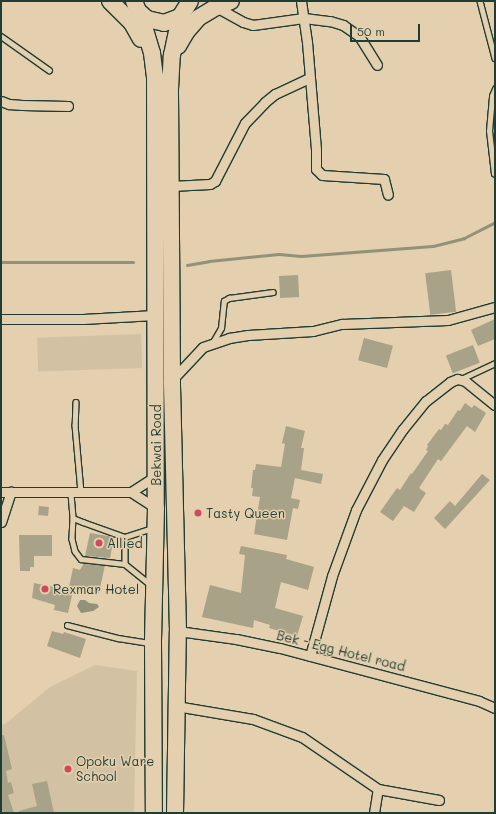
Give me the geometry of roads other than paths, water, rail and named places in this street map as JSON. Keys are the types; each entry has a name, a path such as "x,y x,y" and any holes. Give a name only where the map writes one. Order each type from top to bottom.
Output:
{"highway":[{"path":"110,1 132,23 139,36 154,76"},
{"path":"123,1 137,8 147,19 164,23 185,10 231,1"},
{"path":"172,55 186,32 198,18 217,4"},
{"name":"Bekwai Road","path":"137,8 152,53 154,76 156,476 153,643 154,813"},
{"name":"Bekwai Road","path":"175,813 178,631 172,380 170,89 172,55 185,10"},
{"path":"154,732 176,732"}],"street":[{"path":"301,1 310,78 316,169 322,175 384,179 386,182 388,195"},
{"path":"217,4 244,22 253,25 304,18 330,21 343,25 359,36 377,65"},
{"path":"171,186 210,184 215,181 245,124 265,102 275,94 310,78"},
{"path":"1,101 22,106 68,106"},
{"path":"172,380 197,351 212,343 248,335 313,331 342,324 448,320 495,307"},
{"path":"1,319 83,319 155,315"},
{"path":"310,656 332,576 356,510 382,460 403,429 426,401 450,382 461,379 495,405"},
{"path":"1,522 6,492 81,494 130,492 156,476"},
{"path":"130,492 156,508"},
{"name":"Bek - Egg Hotel road","path":"178,631 236,639 310,656 479,701 495,708"},
{"path":"176,706 253,720 302,737 378,789 439,800"},
{"path":"374,813 378,789"}],"lane":[{"path":"480,1 495,58"},
{"path":"1,36 49,70"},
{"path":"494,174 489,131 492,96 495,89"},
{"path":"212,343 221,328 224,301 229,298 273,292"},
{"path":"461,379 495,363"},
{"path":"76,402 75,426 81,494"},
{"path":"70,494 73,518 72,539 75,551 81,559 125,564 155,589"},
{"path":"73,518 125,537 156,527"},
{"path":"125,537 125,564"},
{"path":"66,625 118,638 153,643"}],"waterway":[{"path":"187,265 209,261 279,254 301,256 433,246 464,238 495,222"},
{"path":"1,262 133,262"}],"place":[{"name":"Tasty Queen","path":"198,513"},
{"name":"Allied","path":"99,543"},
{"name":"Rexmar Hotel","path":"45,589"},
{"name":"Opoku Ware School","path":"68,769"}]}
